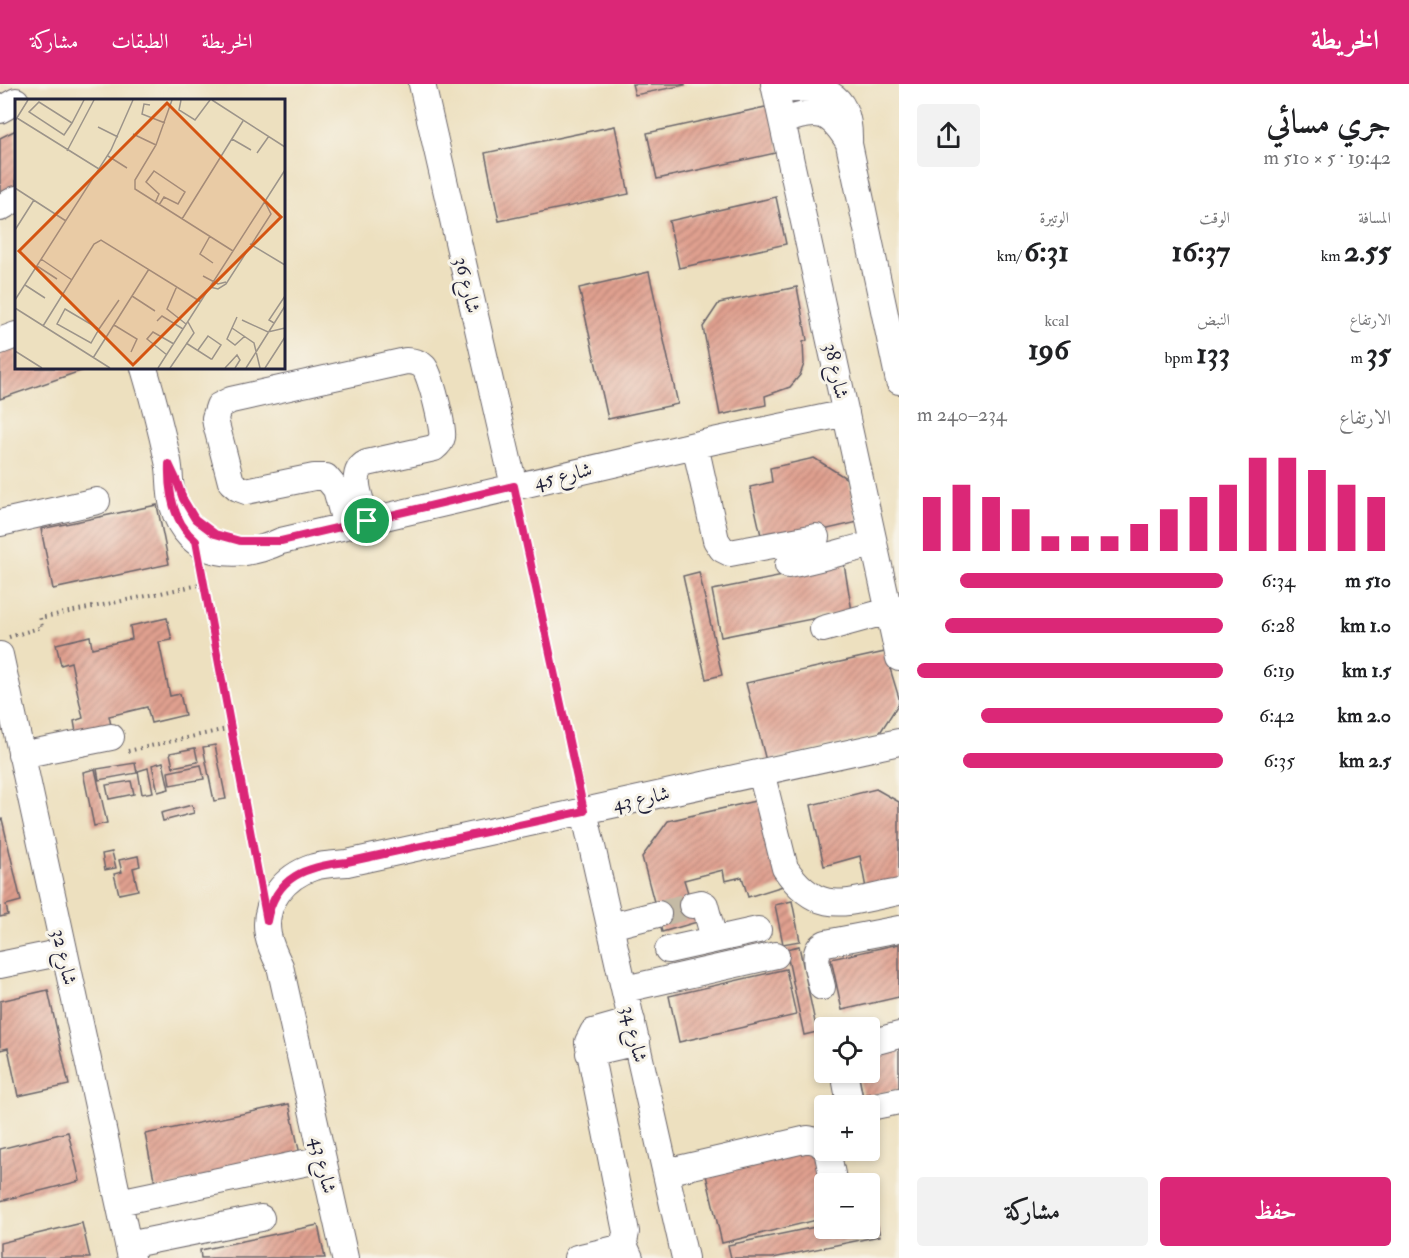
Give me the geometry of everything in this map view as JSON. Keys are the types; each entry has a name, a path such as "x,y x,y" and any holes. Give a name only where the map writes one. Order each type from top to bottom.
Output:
{"street":[{"name":"شارع 36","path":"422,84 514,486"},
{"name":"شارع 38","path":"775,87 874,548 892,613 898,650"},
{"path":"775,87 813,88 833,96 841,104 846,114 849,123 849,144 891,311 899,381"},
{"path":"0,110 15,103"},
{"path":"0,123 15,107"},
{"path":"783,121 810,113 825,115 837,124 849,144"},
{"path":"0,208 15,200"},
{"path":"0,341 15,334"},
{"path":"406,361 423,365 429,376 442,431 441,441 434,448 367,463 359,468 356,474 357,523 326,477 314,477 246,491 238,488 231,482 220,442 215,418 219,406 231,400 406,361"},
{"name":"شارع 45","path":"144,369 169,464 188,510 205,528 215,534 240,541 281,541"},
{"name":"شارع 45","path":"169,464 169,485 173,506 181,524 196,541 212,550 240,554 281,541 514,486 846,412"},
{"path":"695,445 717,540 726,551 730,553 819,548 834,553 874,548"},
{"path":"330,480 356,474"},
{"path":"0,523 97,501"},
{"path":"788,565 819,548"},
{"path":"824,634 892,613"},
{"name":"شارع 32","path":"0,655 130,1252"},
{"path":"21,755 111,737"},
{"name":"شارع 43","path":"345,1258 280,966 270,943 267,921 269,910 279,890 286,882 304,871 324,865 584,811 899,741"},
{"path":"761,772 785,868 804,891 816,900 834,904 899,892"},
{"name":"شارع 34","path":"584,811 685,1258"},
{"path":"692,905 704,904 714,939"},
{"path":"611,926 658,914"},
{"path":"822,987 816,954 819,947 826,943 899,929"},
{"path":"668,950 758,930"},
{"path":"0,965 63,952"},
{"path":"625,989 776,955"},
{"path":"577,1258 626,1253 626,1232 589,1053 588,1038 593,1032 634,1032"},
{"path":"880,1040 899,1035"},
{"path":"880,1105 899,1101"},
{"path":"666,1172 808,1139 814,1141"},
{"path":"119,1202 323,1159"},
{"path":"130,1252 261,1218"}],"path":[{"path":"514,486 584,811"},
{"path":"196,541 261,887"},
{"path":"0,639 42,627 40,618 204,584"}],"building":[{"path":"632,84 685,84 685,85 635,95"},
{"path":"770,106 780,152 657,179 647,133"},
{"path":"615,126 629,194 499,221 485,153"},
{"path":"15,130 15,191 0,199 0,138"},
{"path":"776,197 786,244 679,268 669,221"},
{"path":"649,272 678,404 608,419 579,288"},
{"path":"797,287 807,340 803,342 804,364 800,375 790,387 765,396 766,405 720,415 703,327 719,303"},
{"path":"15,343 15,369 86,369 0,399 0,348"},
{"path":"814,458 849,480 858,522 763,544 750,487 772,482 770,468"},
{"path":"157,505 169,564 53,589 41,529"},
{"path":"844,564 852,611 721,637 712,590"},
{"path":"699,572 722,675 706,679 683,576"},
{"path":"167,618 172,640 159,642 170,696 180,694 185,715 151,723 147,707 109,716 112,730 77,738 74,721 83,718 71,662 61,665 56,644 90,636 92,648 132,639 130,626"},
{"path":"885,652 899,703 879,734 766,761 746,683"},
{"path":"215,745 226,799 214,801 203,747"},
{"path":"195,748 198,762 173,767 170,753"},
{"path":"163,762 169,789 158,792 152,765"},
{"path":"135,763 137,773 99,780 97,769"},
{"path":"201,765 204,779 170,785 168,772"},
{"path":"148,768 153,792 142,794 138,771"},
{"path":"95,769 107,823 94,826 83,772"},
{"path":"131,781 134,794 109,799 106,785"},
{"path":"876,789 899,802 899,887 867,894 860,856 824,866 811,805"},
{"path":"764,799 783,886 748,897 742,877 725,881 723,870 684,880 697,922 662,932 642,857 668,821"},
{"path":"192,805 194,813 163,821 161,813"},
{"path":"2,819 21,901 6,905 8,915 0,917 0,820"},
{"path":"112,852 116,868 105,870 102,854"},
{"path":"138,856 140,866 133,868 138,890 119,894 114,874 122,872 119,860"},
{"path":"792,901 800,941 783,944 775,905"},
{"path":"899,944 899,997 842,1010 831,959"},
{"path":"799,946 814,1018 814,1033 804,1035 786,949"},
{"path":"786,969 796,1015 679,1042 669,996"},
{"path":"48,990 69,1085 18,1096 8,1048 0,1050 0,1001"},
{"path":"899,1040 899,1089 863,1095 860,1083 880,1083 880,1045"},
{"path":"289,1104 301,1159 156,1189 145,1134"},
{"path":"68,1132 80,1181 0,1201 0,1149"},
{"path":"814,1149 814,1161 820,1161 823,1173 814,1173 814,1221 722,1243 706,1175"},
{"path":"82,1223 90,1258 0,1258 0,1243"},
{"path":"318,1225 325,1258 201,1258 200,1250"},
{"path":"814,1227 814,1239 865,1239 773,1258 731,1258 728,1245"}],"tunnel":[{"path":"658,914 692,905"}],"route":[{"path":"169,464 188,510 195,519 215,534 227,538 240,541 281,541 367,521 514,486 584,811 347,862 314,867 295,876 279,890 269,910 267,921 196,541 189,535 176,515 169,485 169,464"}]}
